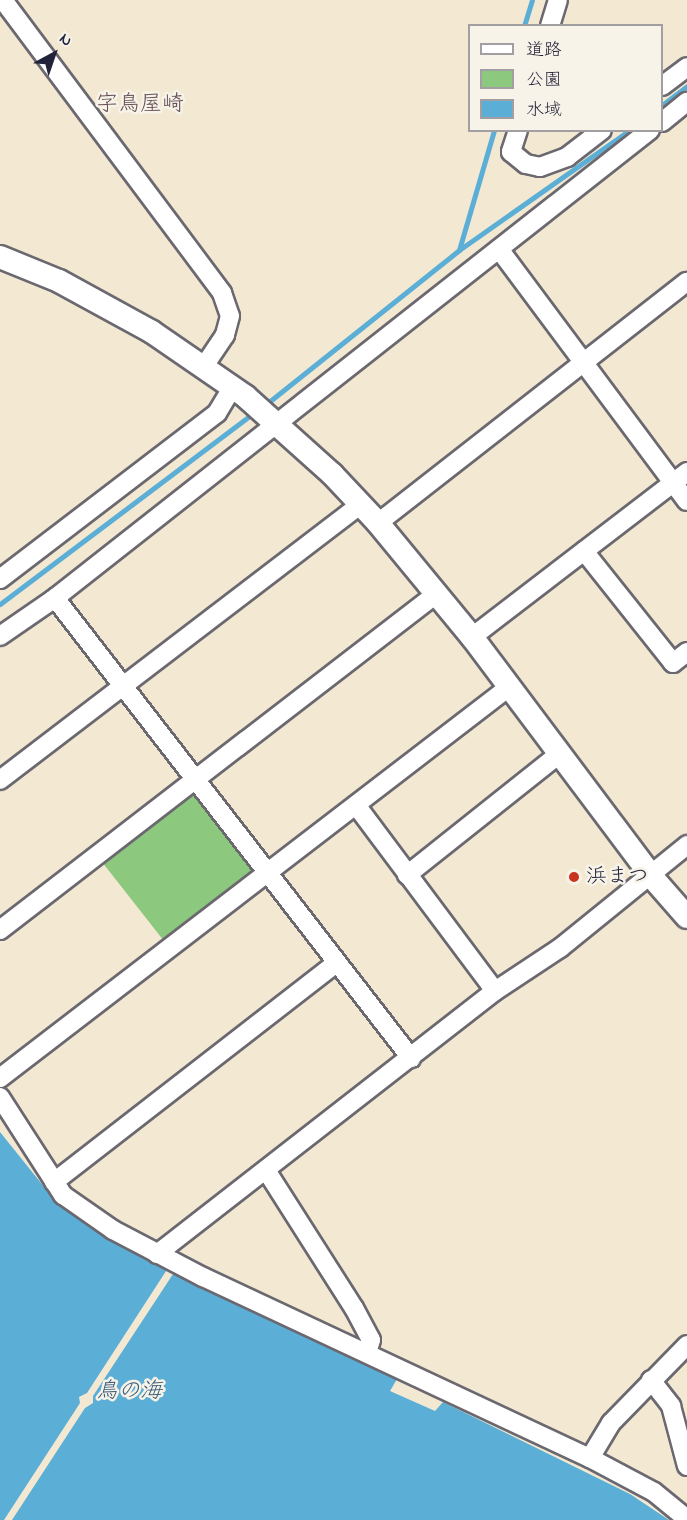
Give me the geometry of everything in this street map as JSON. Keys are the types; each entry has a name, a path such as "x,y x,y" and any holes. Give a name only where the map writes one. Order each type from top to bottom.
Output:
{"street":[{"path":"3,0 222,293 230,316 225,335 204,366"},
{"path":"551,24 558,0"},
{"path":"663,85 687,67"},
{"path":"663,121 687,102"},
{"path":"517,132 511,152 526,164 540,167 567,157 599,132"},
{"path":"0,636 54,598 272,419 499,249 647,132"},
{"path":"499,249 582,364 680,477 687,501"},
{"path":"0,257 59,281 152,332 204,366 272,419 361,504 472,637 558,755 652,876 687,917"},
{"path":"378,523 687,282"},
{"path":"0,579 217,413 239,391"},
{"path":"472,637 680,477"},
{"path":"0,780 361,504"},
{"path":"584,551 673,663 687,652"},
{"path":"0,930 436,594"},
{"path":"54,598 124,684 411,1058"},
{"path":"0,1078 509,687"},
{"path":"408,875 558,755"},
{"path":"356,806 495,991"},
{"path":"157,1254 495,991 560,948 652,876 687,845"},
{"path":"54,1182 336,963"},
{"path":"0,1097 63,1195 113,1230 157,1254 590,1458 654,1492 687,1519"},
{"path":"266,1170 372,1340 368,1352"},
{"path":"590,1458 611,1423 687,1345"},
{"path":"651,1380 671,1406 687,1466"}],"green space":[{"path":"189,794 198,796 254,864 250,876 164,941 102,862"}],"water":[{"name":"鳥の海","path":"0,1132 49,1193 119,1244 397,1379 390,1391 435,1411 443,1402 630,1494 669,1520 0,1520"}],"pier":[{"path":"168,1268 175,1271 93,1396 93,1403 85,1408 12,1520 4,1520 80,1403 79,1397 87,1393"}],"waterway":[{"path":"525,24 532,0"},
{"path":"663,104 687,86"},
{"path":"265,405 459,250 493,132"},
{"path":"459,250 627,132"},
{"path":"0,604 255,412"}],"place":[{"name":"浜まつ","path":"574,877"}],"district":[{"name":"字鳥屋崎","path":"140,106"}]}
